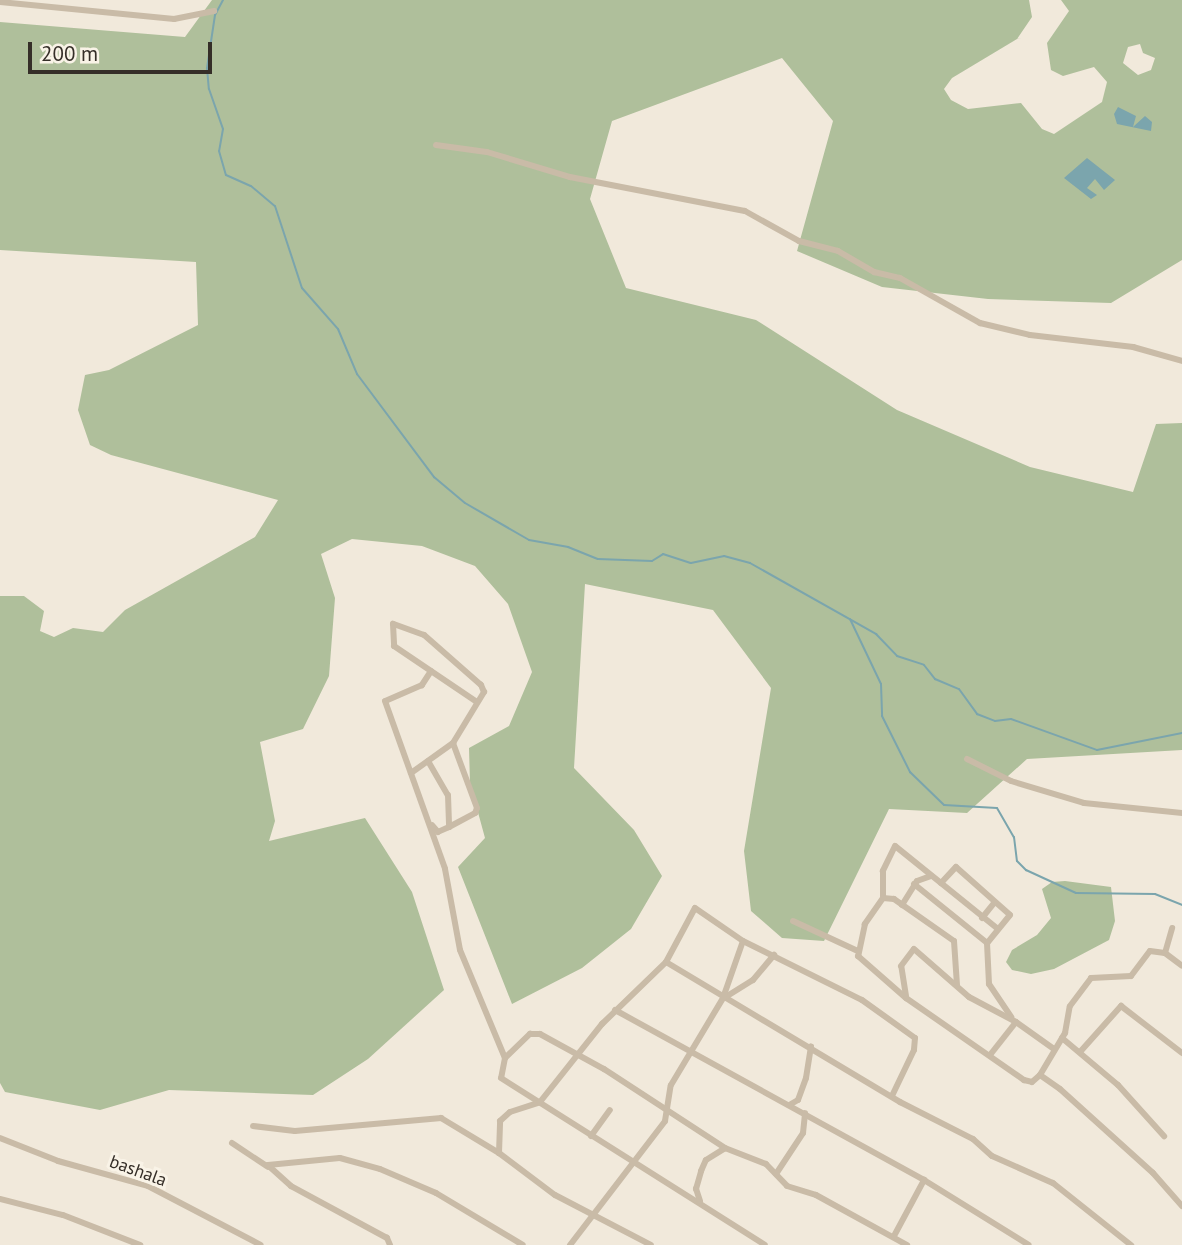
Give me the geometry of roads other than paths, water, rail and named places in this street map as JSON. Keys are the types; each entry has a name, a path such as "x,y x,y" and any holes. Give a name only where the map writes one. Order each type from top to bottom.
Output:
{"street":[{"path":"0,1 174,19 214,11"},
{"path":"436,145 487,152 570,177 745,211 799,241 838,251 874,272 900,278 980,323 1030,335 1133,347 1182,361"},
{"path":"411,772 453,743 484,692 481,685 424,635 393,624 394,646 477,702"},
{"path":"431,671 422,685 385,701 429,821 451,895 460,950 505,1058"},
{"path":"429,821 438,832 477,808 453,743"},
{"path":"967,759 1011,781 1075,800 1181,813"},
{"path":"428,761 448,795 449,827"},
{"path":"999,929 895,846 883,872 883,898 865,924 858,951 860,959 906,998 1027,1082 1040,1076 1062,1038 1070,1007 1091,978 1131,976 1146,954 1165,953 1182,966"},
{"path":"941,883 957,867 1010,915 987,943 989,984 1013,1019"},
{"path":"902,905 914,884 931,876"},
{"path":"914,884 969,933 987,943"},
{"path":"883,898 902,905 954,942 958,985"},
{"path":"982,918 994,903"},
{"path":"499,1153 500,1121 510,1112 540,1102 615,1010 666,961 695,908 743,941 862,1000 915,1038 915,1050 892,1096"},
{"path":"793,922 858,951"},
{"path":"1165,953 1172,928"},
{"path":"954,942 969,933"},
{"path":"570,1245 637,1160 667,1112 667,1093 723,998 743,941"},
{"path":"906,998 901,966 911,949 958,985 969,997 1013,1019 1054,1049"},
{"path":"723,998 753,980 774,955"},
{"path":"666,961 723,998 811,1046 892,1096 973,1139 992,1156 1053,1184 1131,1245"},
{"path":"1080,1052 1121,1006 1182,1053"},
{"path":"615,1010 791,1104 924,1180 1029,1245"},
{"path":"990,1055 1013,1019"},
{"path":"765,1245 637,1160 591,1136 501,1078 505,1058 517,1044 535,1033 604,1069 725,1148 766,1164 787,1186 816,1195 907,1245"},
{"path":"1062,1038 1080,1052 1164,1136"},
{"path":"791,1104 801,1090 811,1046"},
{"path":"1040,1076 1121,1143 1182,1206"},
{"path":"591,1136 610,1110"},
{"path":"776,1174 803,1133 805,1113"},
{"path":"253,1126 295,1131 437,1118 499,1153 513,1167 592,1215 651,1245"},
{"name":"bashala","path":"0,1138 58,1161 148,1186 261,1245"},
{"path":"232,1143 295,1188 388,1242"},
{"path":"699,1201 696,1189 706,1160 725,1148"},
{"path":"268,1167 272,1163 340,1158 380,1169 436,1193 523,1245"},
{"path":"894,1236 924,1180"},
{"path":"0,1199 63,1215 140,1245"}],"water":[{"path":"1118,107 1136,116 1133,127 1145,116 1152,122 1151,131 1117,124 1114,114"},
{"path":"1087,158 1115,180 1104,190 1095,179 1087,188 1097,195 1091,199 1064,178"}],"waterway":[{"path":"223,0 215,15 207,68 209,89 223,129 219,151 226,175 251,186 275,206 302,288 338,329 357,374 434,477 465,503 529,540 568,547 598,559 652,561 663,554 691,563 724,556 750,563 876,634 897,656 924,665 935,679 959,689 977,714 995,721 1011,719 1097,750 1182,733"},
{"path":"850,619 881,684 882,716 910,772 944,805 997,808 1014,837 1017,861 1026,870 1076,893 1155,894 1182,905"}]}
